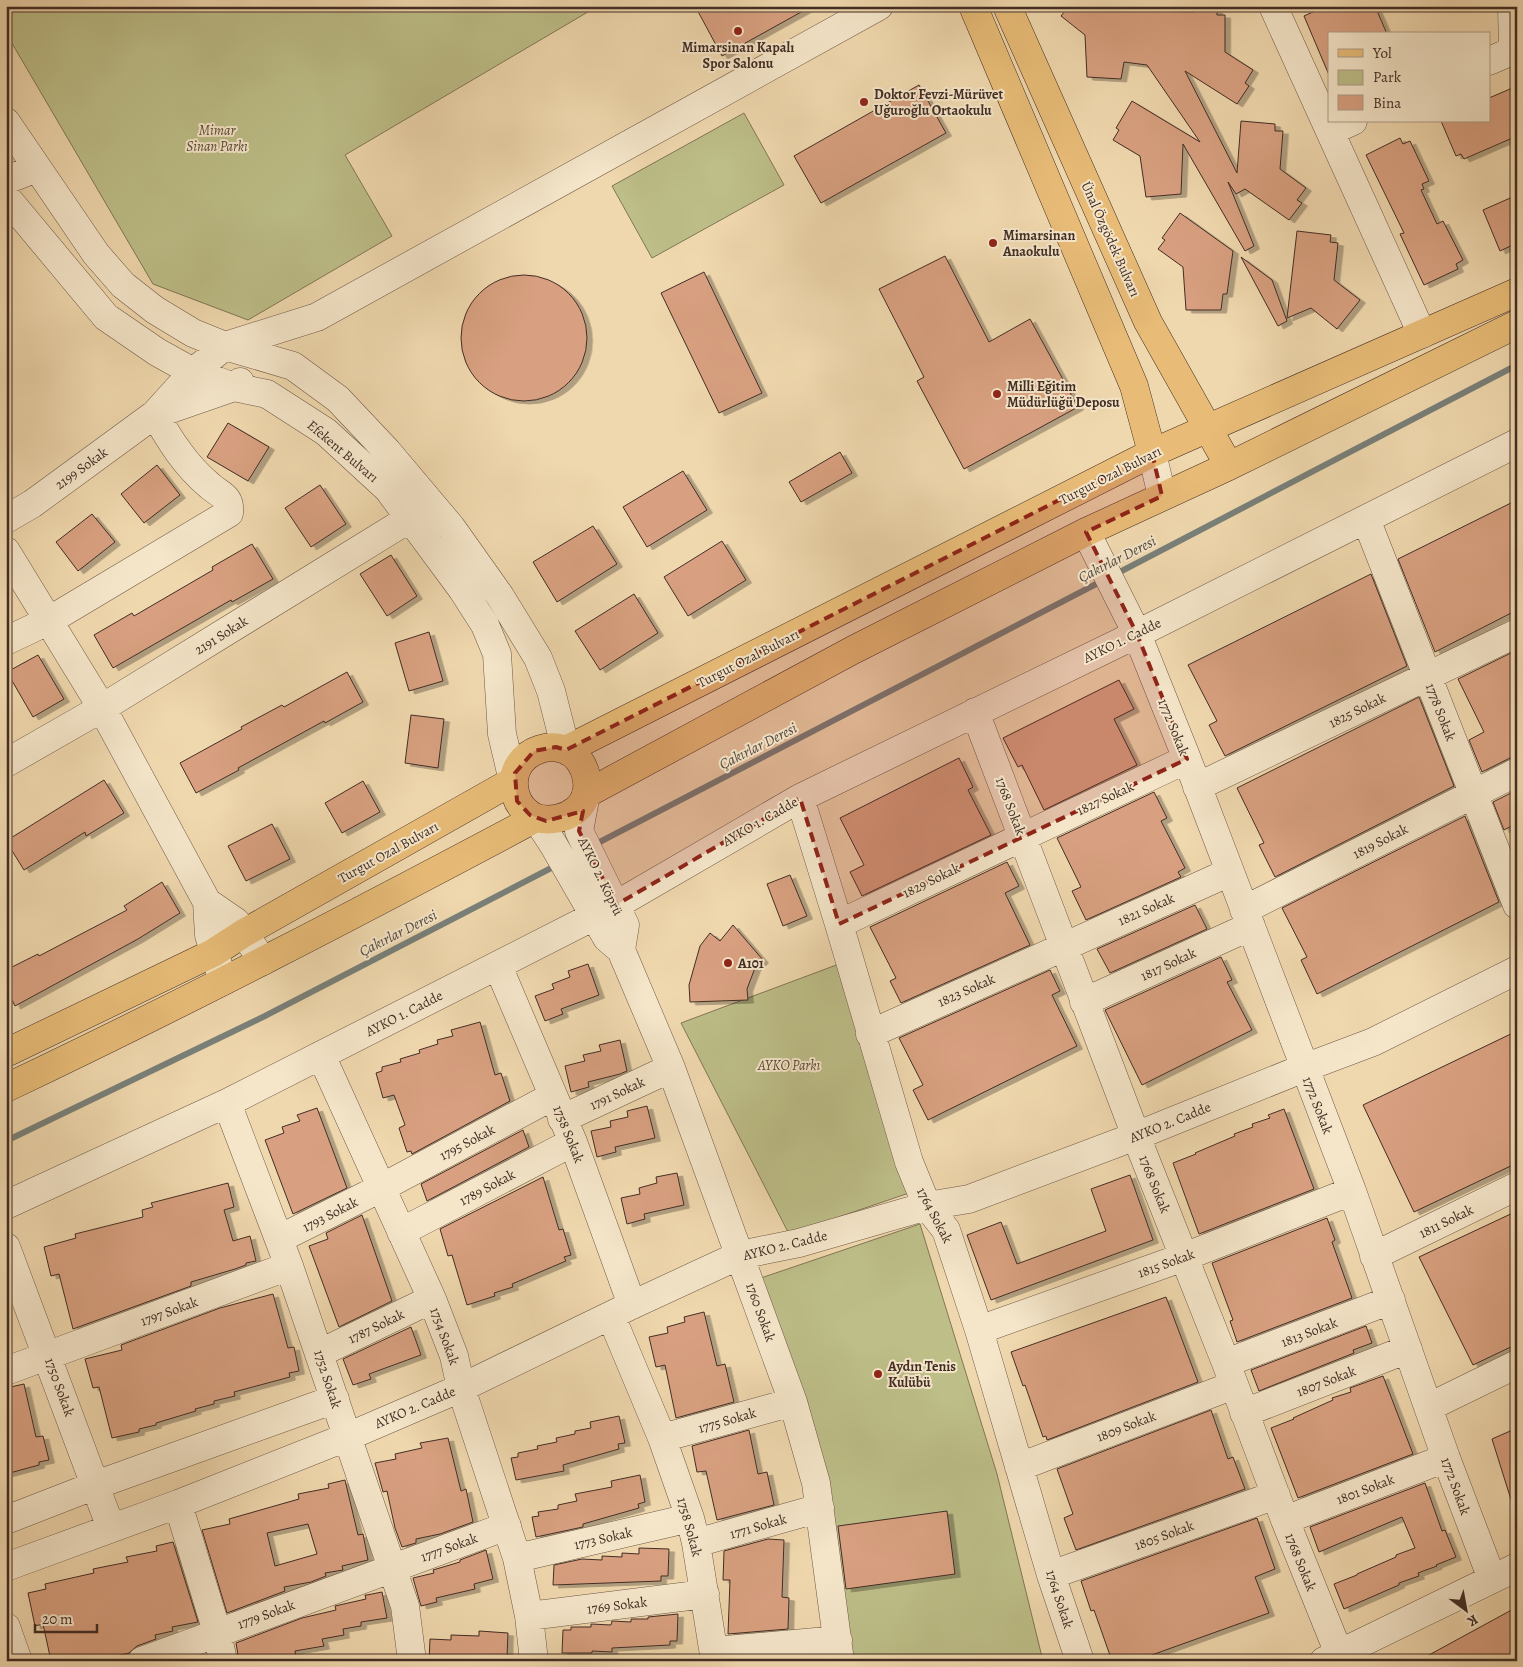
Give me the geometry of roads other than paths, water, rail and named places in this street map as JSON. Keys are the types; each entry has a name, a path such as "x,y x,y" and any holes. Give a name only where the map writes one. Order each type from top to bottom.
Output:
{"main road":[{"path":"973,6 1134,386 1152,453"},
{"name":"Ünal Özgödek Bulvarı","path":"1007,6 1148,322 1229,466"},
{"name":"Turgut Ozal Bulvarı","path":"566,750 1152,453 1517,292"},
{"path":"586,794 853,650 1086,532 1229,466 1517,324"},
{"path":"6,1088 115,1036 263,961 536,818 558,820 568,816 577,810 586,794 587,778 583,766 576,757 566,750 556,747 545,747 525,757 518,766 514,781"},
{"name":"Turgut Ozal Bulvarı","path":"6,1053 213,952 514,781"},
{"name":"Efekent Bulvarı","path":"514,781 517,801 525,811 536,818"}],"street":[{"path":"155,414 192,372 225,346 317,317 879,6"},
{"path":"1273,6 1328,102"},
{"path":"1506,53 1512,6"},
{"path":"6,122 96,254 123,285 155,310 193,333 225,346 294,366 338,399 388,451 433,504 500,596 538,658 559,717 566,750"},
{"path":"1342,126 1422,334"},
{"path":"6,180 37,168"},
{"name":"Efekent Bulvarı","path":"6,197 106,317 156,352 192,372 234,387 267,394 326,432 388,489 462,589 485,624 497,654 502,734 514,781"},
{"path":"155,414 234,387 270,360 317,317"},
{"path":"6,641 50,620 229,512 230,505 224,496 211,488 192,470 172,444 155,414"},
{"name":"2199 Sokak","path":"6,519 32,504 155,414"},
{"name":"AYKO 1. Cadde","path":"6,1205 227,1103 605,911 800,798 1136,634 1517,443"},
{"path":"1152,453 1162,496"},
{"name":"2191 Sokak","path":"6,763 102,708 433,504"},
{"name":"1778 Sokak","path":"1366,519 1517,905"},
{"name":"1772 Sokak","path":"1086,532 1136,634 1187,759 1352,1191 1446,1458 1492,1580"},
{"path":"6,551 50,620 102,708 207,902 209,935 223,981"},
{"name":"1825 Sokak","path":"1197,787 1517,633"},
{"name":"1768 Sokak","path":"974,712 1084,1002 1230,1374 1335,1659"},
{"name":"1827 Sokak","path":"1022,836 1187,759"},
{"name":"1819 Sokak","path":"1248,918 1517,772"},
{"name":"AYKO 2. Köprü","path":"586,794 579,832 593,857 605,911"},
{"name":"1764 Sokak","path":"800,798 909,1162 926,1206 946,1230 979,1330 1051,1575 1080,1661"},
{"name":"AYKO 2. Köprü","path":"536,818 554,844 572,876 605,911 625,925 621,950"},
{"name":"1829 Sokak","path":"839,924 1022,836"},
{"name":"1821 Sokak","path":"1063,947 1230,872"},
{"path":"207,902 236,922 263,961"},
{"name":"1817 Sokak","path":"1084,1002 1248,918"},
{"name":"1823 Sokak","path":"870,1034 1063,947"},
{"name":"1760 Sokak","path":"621,950 671,1068 793,1402 816,1483 839,1650"},
{"name":"1758 Sokak","path":"498,966 563,1119 662,1438 693,1530 715,1656"},
{"name":"AYKO 2. Cadde","path":"6,1567 178,1504 347,1437 461,1388 740,1255 799,1242 926,1206 969,1199 1136,1136 1304,1068 1374,1042 1517,970"},
{"name":"1754 Sokak","path":"321,1055 432,1299 454,1356 461,1388 517,1558 529,1616 534,1661"},
{"name":"1791 Sokak","path":"563,1119 671,1068"},
{"name":"1752 Sokak","path":"227,1103 320,1353 405,1606 412,1661"},
{"name":"1795 Sokak","path":"381,1188 563,1119"},
{"name":"1789 Sokak","path":"401,1232 563,1119"},
{"name":"1811 Sokak","path":"1374,1256 1517,1186"},
{"name":"1793 Sokak","path":"279,1239 381,1188"},
{"name":"1815 Sokak","path":"979,1330 1184,1258 1352,1191"},
{"name":"1750 Sokak","path":"6,1247 111,1528"},
{"name":"1797 Sokak","path":"6,1371 289,1266"},
{"name":"1787 Sokak","path":"320,1353 432,1299"},
{"name":"1813 Sokak","path":"1230,1374 1391,1300"},
{"name":"1807 Sokak","path":"1244,1413 1408,1350"},
{"path":"1429,1407 1517,1364"},
{"name":"1809 Sokak","path":"1019,1467 1230,1374"},
{"path":"6,1520 96,1485 335,1400"},
{"name":"1775 Sokak","path":"662,1438 793,1402"},
{"name":"1801 Sokak","path":"1280,1508 1446,1458"},
{"path":"178,1504 217,1632 223,1661"},
{"name":"1771 Sokak","path":"693,1530 820,1508"},
{"name":"1805 Sokak","path":"1051,1575 1280,1508"},
{"name":"1777 Sokak","path":"392,1568 507,1526"},
{"name":"1773 Sokak","path":"517,1558 693,1530"},
{"path":"1335,1659 1517,1567"},
{"name":"1779 Sokak","path":"142,1661 392,1568"},
{"name":"1769 Sokak","path":"529,1616 705,1594"},
{"path":"6,1627 18,1661"},
{"path":"715,1656 839,1650"}],"waterway":[{"name":"Çakırlar Deresi","path":"1114,575 1517,365"},
{"name":"Çakırlar Deresi","path":"592,846 1102,581"},
{"name":"Çakırlar Deresi","path":"6,1141 265,1016 557,865"}],"place":[{"name":"Mimarsinan Kapalı Spor Salonu","path":"738,31"},
{"name":"Doktor Fevzi-Mürüvet Uğuroğlu Ortaokulu","path":"864,102"},
{"name":"Mimarsinan Anaokulu","path":"993,243"},
{"name":"Milli Eğitim Müdürlüğü Deposu","path":"997,394"},
{"name":"A101","path":"728,963"},
{"name":"Aydın Tenis Kulübü","path":"878,1374"}],"park label":[{"name":"Mimar Sinan Parkı","path":"217,138"},
{"name":"AYKO Parkı","path":"789,1065"}]}
